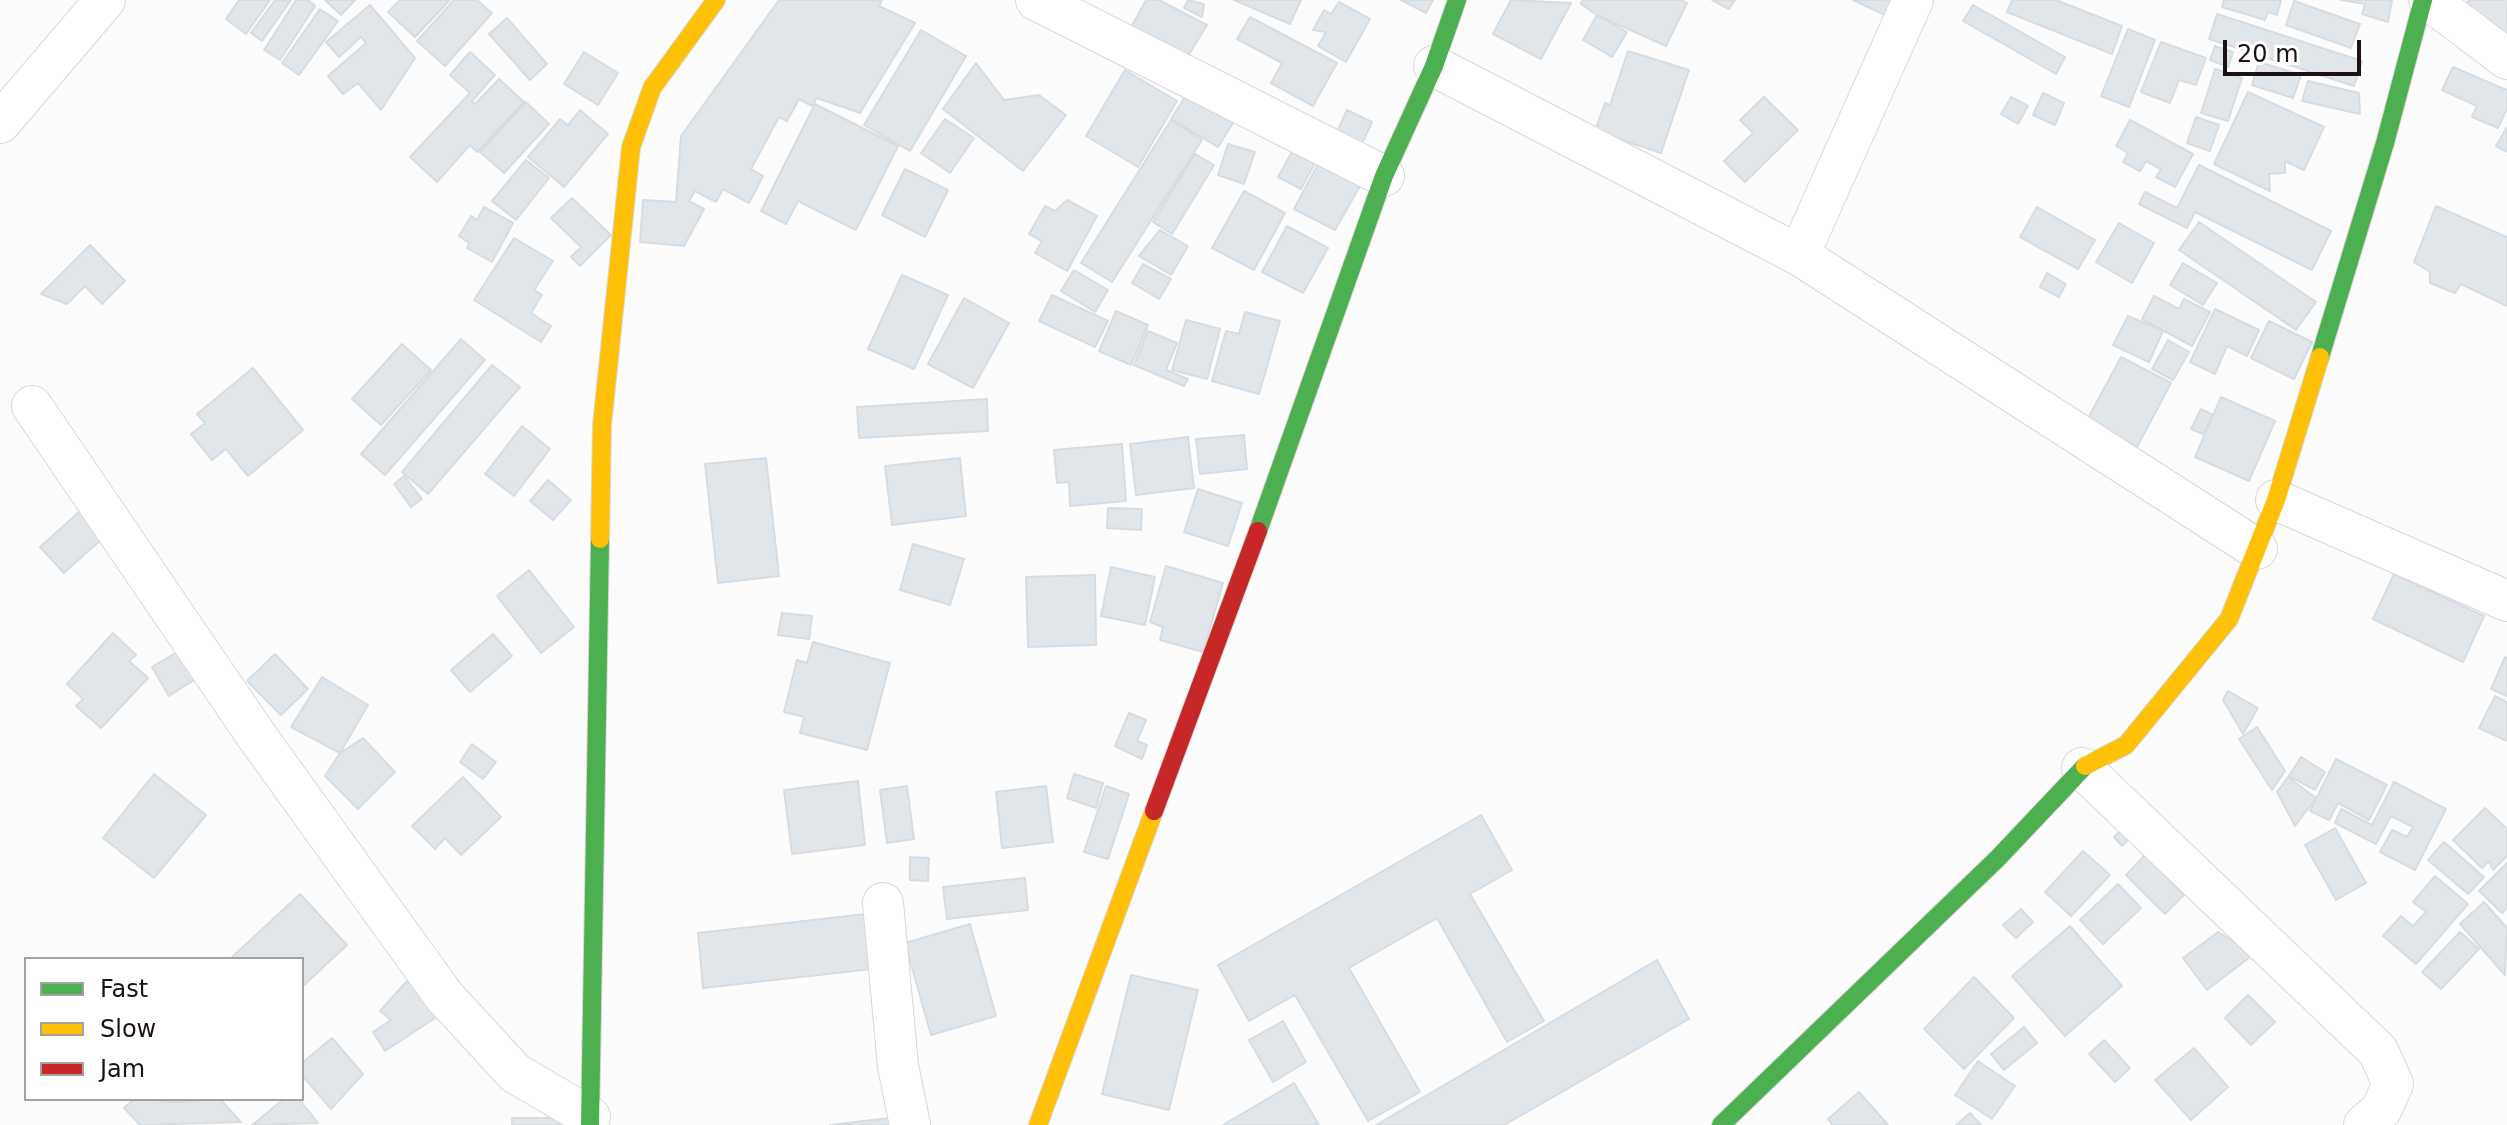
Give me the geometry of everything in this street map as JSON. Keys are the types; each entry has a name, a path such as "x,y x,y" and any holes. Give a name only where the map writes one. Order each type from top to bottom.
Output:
{"street":[{"path":"0,123 105,0"},
{"path":"1036,0 1384,176"},
{"path":"1038,1125 1301,414 1384,176 1434,66 1457,0"},
{"path":"1799,255 1913,0"},
{"path":"1721,1125 1998,858 2082,768 2126,745 2176,688 2229,619 2276,500 2426,0 2507,59"},
{"path":"590,1121 602,425 623,201 631,147 652,88 703,5"},
{"path":"1434,66 1799,255 2257,549"},
{"path":"32,406 249,725 444,996 515,1073 590,1121"},
{"path":"2276,500 2507,601"},
{"path":"2082,768 2378,1051 2393,1084 2381,1110 2364,1125"},
{"path":"883,903 898,1066 910,1125"}],"building":[{"path":"239,0 270,0 246,34 226,19"},
{"path":"275,0 291,0 262,41 251,33"},
{"path":"296,0 308,0 315,6 280,60 264,50"},
{"path":"325,0 355,0 341,15"},
{"path":"400,0 450,0 415,37 388,12"},
{"path":"454,0 477,0 492,13 445,66 417,41"},
{"path":"779,0 882,0 879,6 915,23 860,113 817,98 812,106 799,99 787,121 779,117 751,169 763,176 749,203 723,189 716,202 695,191 689,201 704,209 684,246 640,242 643,200 676,202 681,136"},
{"path":"1146,0 1159,0 1207,25 1183,64 1127,35"},
{"path":"1188,0 1204,4 1202,17 1184,8"},
{"path":"1234,0 1301,0 1290,24"},
{"path":"1401,0 1433,0 1426,13"},
{"path":"1511,0 1571,3 1541,59 1493,34"},
{"path":"1583,0 1681,0 1687,3 1666,46 1597,15 1581,4"},
{"path":"1712,0 1735,0 1729,9"},
{"path":"1853,0 1894,0 1887,16"},
{"path":"2012,0 2056,0 2122,26 2112,54 2007,12"},
{"path":"2224,0 2281,0 2277,15 2268,12 2265,20 2222,7"},
{"path":"2341,0 2392,0 2388,22 2362,14 2365,4"},
{"path":"2469,0 2507,0 2507,46 2458,22"},
{"path":"2294,1 2360,24 2351,48 2286,25"},
{"path":"1339,2 1370,19 1346,62 1318,46 1326,32 1313,30 1324,10 1331,14"},
{"path":"370,5 415,58 381,110 358,83 343,94 328,76 366,43 361,37 339,57 326,42"},
{"path":"1973,5 2065,57 2056,74 1963,21"},
{"path":"320,9 338,21 299,75 282,63"},
{"path":"2217,14 2362,61 2354,86 2209,39"},
{"path":"1597,15 1627,32 1612,57 1583,40"},
{"path":"1250,17 1337,63 1313,106 1271,83 1282,63 1237,39"},
{"path":"507,18 547,64 530,80 489,34"},
{"path":"2128,29 2155,40 2129,107 2101,96"},
{"path":"921,30 966,56 910,151 864,125"},
{"path":"2161,42 2206,58 2196,85 2179,80 2170,103 2141,92"},
{"path":"2215,46 2233,52 2228,67 2210,60"},
{"path":"1628,51 1689,70 1661,153 1595,131 1605,103 1610,105"},
{"path":"470,52 495,75 472,101 475,104 499,79 524,102 477,152 470,145 437,182 410,157 470,93 450,75"},
{"path":"584,52 618,73 598,105 564,84"},
{"path":"2259,62 2301,75 2293,98 2252,85"},
{"path":"976,63 1004,100 1039,95 1066,115 1023,171 943,109"},
{"path":"2453,67 2507,90 2507,109 2498,128 2472,117 2477,106 2442,90"},
{"path":"2215,69 2242,78 2228,121 2201,113"},
{"path":"1125,70 1177,101 1138,167 1086,136"},
{"path":"2308,81 2359,93 2360,114 2302,101"},
{"path":"1188,92 1235,120 1218,147 1171,119"},
{"path":"2248,92 2324,127 2304,170 2285,161 2285,173 2269,174 2270,191 2214,164"},
{"path":"2043,93 2064,103 2055,125 2033,115"},
{"path":"1764,97 1798,130 1745,182 1724,161 1753,133 1740,120"},
{"path":"2011,97 2028,106 2018,124 2001,114"},
{"path":"526,102 549,124 504,173 480,152"},
{"path":"815,104 898,146 856,230 798,201 786,224 761,211"},
{"path":"580,110 608,134 564,187 528,157 560,119 568,125"},
{"path":"1347,110 1372,122 1362,144 1337,132"},
{"path":"2196,117 2219,125 2210,151 2187,143"},
{"path":"945,119 974,138 950,173 921,153"},
{"path":"1171,120 1202,140 1112,282 1081,263"},
{"path":"2130,120 2193,154 2175,187 2156,177 2161,169 2146,161 2140,171 2123,162 2128,153 2116,146"},
{"path":"2507,127 2507,152 2496,146"},
{"path":"1228,144 1255,152 1244,184 1218,175"},
{"path":"1293,150 1315,163 1301,189 1278,177"},
{"path":"1195,154 1214,165 1172,234 1153,222"},
{"path":"526,160 549,178 516,220 492,201"},
{"path":"1318,164 1360,186 1335,230 1294,209"},
{"path":"2199,165 2331,231 2312,270 2195,212 2187,228 2139,204 2145,192 2177,208"},
{"path":"905,169 948,190 925,237 882,215"},
{"path":"1244,191 1285,213 1254,270 1212,248"},
{"path":"572,198 611,235 580,266 571,257 581,247 551,218"},
{"path":"1067,200 1097,216 1067,271 1035,253 1042,241 1029,234 1045,206 1055,211"},
{"path":"2436,206 2507,237 2507,306 2461,284 2455,293 2430,283 2430,272 2414,262"},
{"path":"484,207 513,223 492,262 467,248 469,243 459,236 471,216 477,220"},
{"path":"2037,207 2095,240 2078,269 2020,237"},
{"path":"2199,222 2316,302 2296,330 2179,250"},
{"path":"2119,223 2154,243 2132,283 2096,262"},
{"path":"1287,226 1328,248 1303,293 1262,272"},
{"path":"1160,230 1188,246 1171,275 1139,256"},
{"path":"514,238 553,261 534,290 542,295 531,313 551,326 541,342 474,300"},
{"path":"90,245 125,281 102,304 85,286 67,304 41,294"},
{"path":"2183,263 2217,283 2203,305 2170,285"},
{"path":"1143,264 1171,279 1159,299 1132,283"},
{"path":"1074,270 1108,290 1095,312 1061,291"},
{"path":"2047,273 2066,284 2059,297 2040,287"},
{"path":"902,275 948,295 914,369 868,349"},
{"path":"1052,295 1108,321 1095,347 1039,321"},
{"path":"2154,296 2179,309 2184,299 2210,312 2192,346 2142,319"},
{"path":"964,298 1009,323 973,388 928,364"},
{"path":"2215,309 2259,330 2247,356 2227,346 2215,374 2190,362"},
{"path":"1116,311 1148,325 1131,365 1099,351"},
{"path":"1245,312 1280,321 1259,394 1212,381 1226,331 1239,334"},
{"path":"2128,316 2163,331 2149,362 2113,345"},
{"path":"1186,320 1220,329 1207,379 1172,370"},
{"path":"2269,321 2312,342 2294,379 2251,358"},
{"path":"1148,331 1177,343 1166,370 1188,379 1184,386 1134,365"},
{"path":"461,339 485,360 385,475 361,454"},
{"path":"2168,340 2189,352 2173,380 2152,369"},
{"path":"402,344 431,370 381,425 352,399"},
{"path":"2121,357 2171,383 2136,449 2086,422"},
{"path":"492,365 520,387 428,494 402,472"},
{"path":"253,368 303,430 248,476 226,449 212,460 191,434 205,423 197,414"},
{"path":"2221,397 2275,421 2249,481 2195,457"},
{"path":"987,399 988,431 859,438 857,407"},
{"path":"2201,409 2213,415 2203,434 2191,429"},
{"path":"522,426 550,449 514,496 485,474"},
{"path":"1244,435 1247,469 1200,474 1196,439"},
{"path":"1188,437 1194,488 1136,495 1130,444"},
{"path":"1122,444 1126,501 1070,506 1069,482 1057,483 1054,450"},
{"path":"766,458 779,576 718,583 705,464"},
{"path":"960,458 966,516 892,525 885,466"},
{"path":"404,476 422,499 411,507 394,484"},
{"path":"548,480 571,500 553,520 530,501"},
{"path":"1198,489 1242,503 1228,546 1184,532"},
{"path":"1108,508 1142,509 1141,530 1107,528"},
{"path":"80,511 104,537 64,573 40,547"},
{"path":"913,544 964,559 950,605 900,590"},
{"path":"1166,566 1223,583 1203,652 1160,640 1163,627 1150,622"},
{"path":"1111,567 1155,577 1145,625 1101,616"},
{"path":"529,570 574,627 541,653 497,596"},
{"path":"2394,574 2484,616 2463,662 2373,619"},
{"path":"1095,575 1096,645 1028,647 1026,577"},
{"path":"782,613 812,616 809,639 778,635"},
{"path":"113,633 136,655 129,661 148,678 101,728 76,706 83,699 67,684"},
{"path":"493,634 512,656 470,692 451,670"},
{"path":"813,642 890,663 867,750 800,733 804,717 784,712 797,660 807,663"},
{"path":"177,652 194,680 169,696 152,667"},
{"path":"275,654 308,689 281,715 247,681"},
{"path":"2507,658 2507,696 2491,689"},
{"path":"322,677 368,705 340,753 291,727"},
{"path":"2228,691 2258,708 2243,734 2223,700"},
{"path":"2495,696 2507,702 2507,741 2479,728"},
{"path":"1129,713 1146,720 1137,741 1147,745 1142,759 1115,746"},
{"path":"2257,727 2285,771 2272,790 2239,739"},
{"path":"363,738 395,772 358,809 325,776 340,753"},
{"path":"472,744 496,762 483,779 460,762"},
{"path":"2301,757 2325,772 2315,790 2289,776"},
{"path":"2336,759 2387,785 2369,820 2338,803 2329,820 2310,811"},
{"path":"154,774 206,815 154,878 103,838"},
{"path":"1074,774 1103,783 1096,808 1067,798"},
{"path":"463,777 501,817 461,855 445,838 435,849 412,826"},
{"path":"2288,777 2316,798 2295,826 2277,792"},
{"path":"858,781 865,845 792,854 784,790"},
{"path":"2394,782 2446,809 2415,870 2380,852 2392,830 2407,837 2413,827 2391,816 2376,844 2335,823 2341,809 2372,825"},
{"path":"907,786 914,839 887,843 880,790"},
{"path":"1046,786 1053,842 1002,848 996,792"},
{"path":"1106,786 1129,794 1108,859 1084,852"},
{"path":"2485,808 2507,829 2507,856 2493,870 2489,861 2482,868 2453,840"},
{"path":"1481,815 1512,870 1470,894 1544,1021 1507,1042 1437,918 1349,968 1420,1092 1368,1121 1295,995 1249,1021 1218,965"},
{"path":"2125,826 2134,835 2122,846 2114,837"},
{"path":"2335,828 2366,883 2336,900 2305,845"},
{"path":"2444,842 2484,877 2468,894 2428,860"},
{"path":"2083,851 2110,875 2071,916 2045,892"},
{"path":"2145,855 2184,895 2165,914 2126,875"},
{"path":"910,857 929,858 928,881 910,880"},
{"path":"2507,863 2507,908 2502,913 2479,891"},
{"path":"2435,876 2468,904 2416,964 2383,936 2401,916 2413,926 2426,912 2413,902"},
{"path":"1025,878 1028,910 947,919 943,887"},
{"path":"2118,884 2141,908 2103,944 2080,920"},
{"path":"300,894 347,945 304,985 304,957 232,957"},
{"path":"2484,902 2507,928 2505,975 2460,924"},
{"path":"2021,909 2033,922 2016,938 2003,925"},
{"path":"875,913 881,968 703,988 698,933"},
{"path":"970,924 996,1016 931,1035 905,943"},
{"path":"2070,926 2122,986 2065,1036 2012,976"},
{"path":"2218,932 2254,954 2207,990 2183,958"},
{"path":"2460,932 2479,949 2441,989 2422,972"},
{"path":"1657,960 1689,1019 1504,1125 1376,1125"},
{"path":"1131,975 1198,990 1169,1110 1102,1094"},
{"path":"1974,977 2014,1018 1964,1069 1924,1029"},
{"path":"407,981 444,1012 385,1051 373,1032 391,1020 380,1011"},
{"path":"2248,995 2275,1022 2251,1045 2225,1018"},
{"path":"1283,1021 1306,1062 1273,1082 1249,1040"},
{"path":"2024,1027 2037,1043 2004,1070 1991,1054"},
{"path":"332,1038 363,1074 331,1109 304,1077 304,1061"},
{"path":"2104,1040 2130,1068 2115,1082 2089,1054"},
{"path":"2194,1048 2228,1087 2191,1120 2155,1080"},
{"path":"1978,1061 2015,1086 1992,1119 1955,1095"},
{"path":"1294,1083 1319,1125 1223,1125"},
{"path":"1859,1092 1888,1125 1833,1125 1828,1119"},
{"path":"132,1101 222,1101 241,1122 140,1125 124,1108"},
{"path":"282,1101 301,1101 318,1123 252,1125"},
{"path":"1970,1113 1981,1125 1956,1125"},
{"path":"898,1117 899,1125 830,1125"},
{"path":"512,1118 563,1118 563,1125 512,1125"}],"traffic: fast":[{"path":"1258,531 1384,176 1434,66 1457,0"},
{"path":"2320,357 2385,143 2423,0"},
{"path":"590,1125 600,539"},
{"path":"1721,1125 1998,858 2085,766"}],"traffic: slow":[{"path":"600,539 602,425 631,147 652,88 716,0"},
{"path":"2085,766 2126,745 2229,619 2276,500 2320,357"},
{"path":"1038,1125 1154,811"}],"traffic: jam":[{"path":"1154,811 1258,531"}]}
